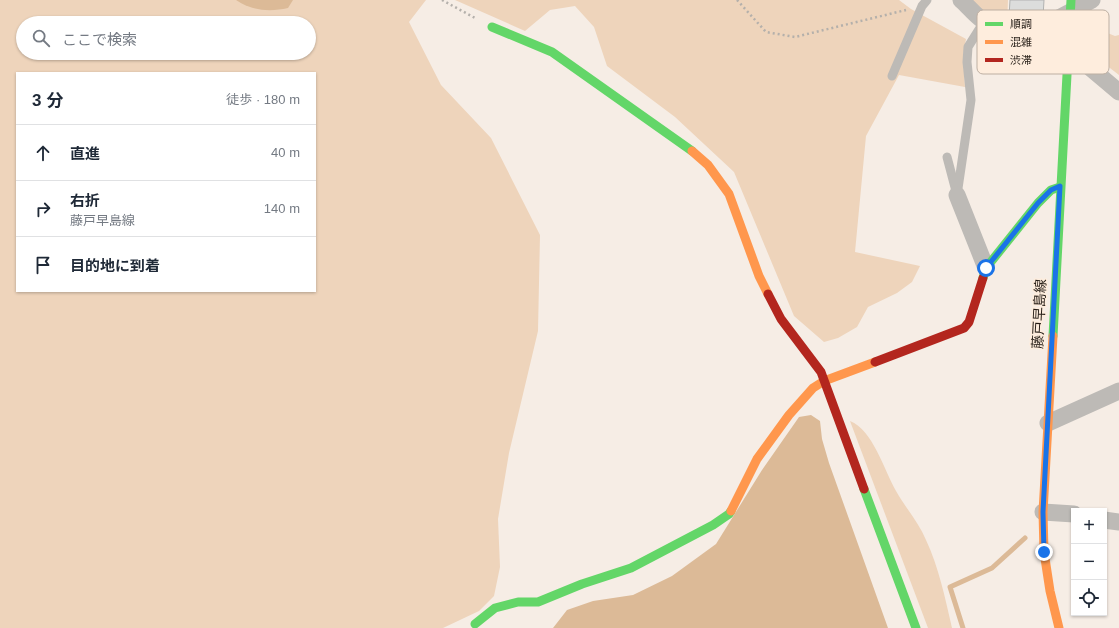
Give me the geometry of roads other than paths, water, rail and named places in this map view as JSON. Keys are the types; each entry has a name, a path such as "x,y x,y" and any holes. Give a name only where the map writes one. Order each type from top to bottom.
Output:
{"street":[{"path":"961,0 977,14"},
{"path":"1071,6 1092,0"},
{"path":"492,27 552,52 681,142 708,165 729,194 759,276 781,319 821,372 916,628"},
{"name":"藤戸早島線","path":"1059,628 1050,591 1044,552 1043,512 1066,74"},
{"path":"1098,74 1119,92"},
{"path":"475,624 495,608 518,602 538,602 582,584 631,568 729,514 757,459 789,415 813,388 824,381 964,328 969,322 986,268 1038,203 1051,190 1060,186"},
{"path":"957,195 986,268"},
{"path":"1048,423 1119,391"},
{"path":"1043,512 1071,514"},
{"path":"1107,520 1119,522"}],"lane":[{"path":"892,76 924,3"},
{"path":"957,195 971,100 967,62 968,47 977,32"},
{"path":"947,157 957,195"}],"waterway":[{"path":"963,628 950,587 992,568 1025,538"}]}
